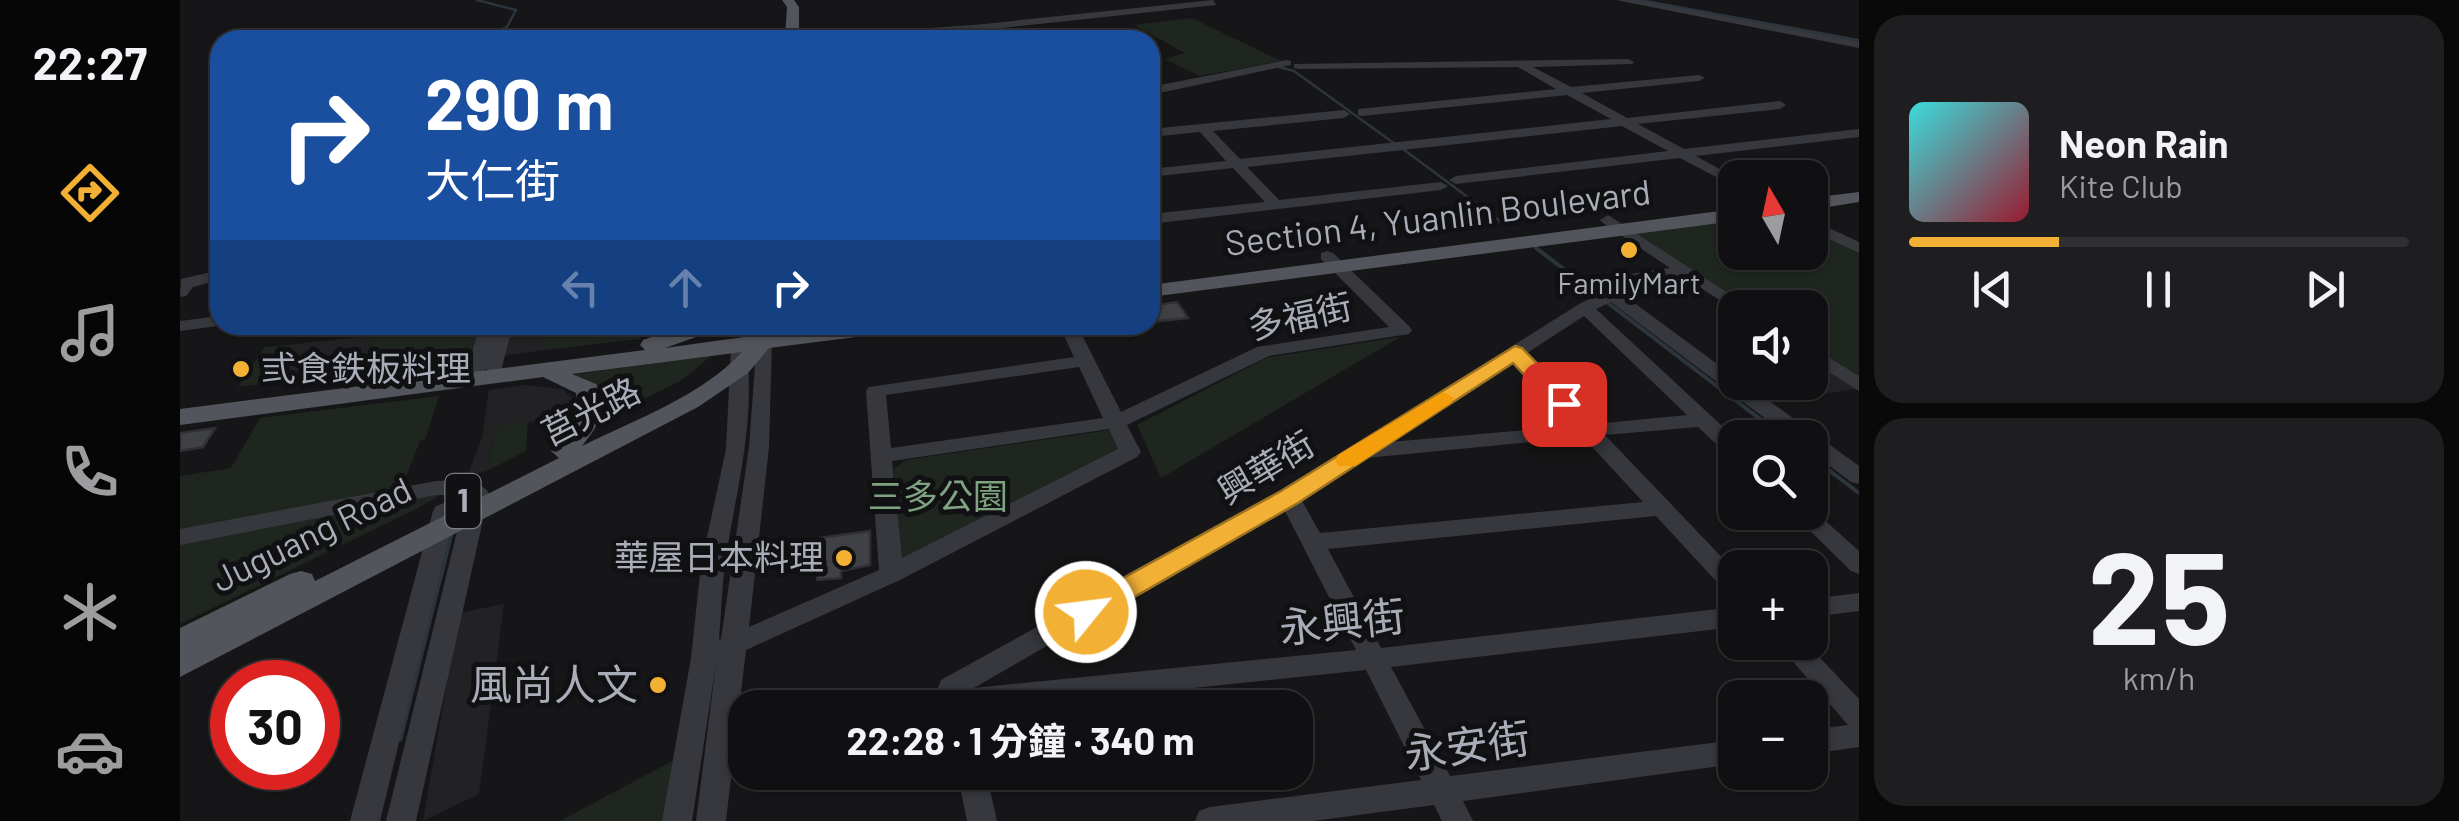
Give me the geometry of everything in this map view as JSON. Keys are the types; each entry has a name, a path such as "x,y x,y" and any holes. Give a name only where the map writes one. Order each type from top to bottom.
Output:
{"main road":[{"path":"788,0 793,6 792,30"},
{"path":"801,0 807,12 806,30"},
{"path":"1828,192 1859,188"},
{"path":"1828,201 1859,196"},
{"name":"Section 4, Yuanlin Boulevard","path":"1160,290 1718,207"},
{"name":"Section 4, Yuanlin Boulevard","path":"1615,225 1718,216"},
{"name":"Section 4, Yuanlin Boulevard","path":"1160,277 1332,262"},
{"path":"626,350 681,335"},
{"path":"180,405 626,350 786,335"},
{"path":"180,417 543,372 753,338"},
{"name":"Juguang Road","path":"180,664 564,451 699,381 753,338"},
{"name":"莒光路","path":"476,502 689,402 753,338"},
{"path":"543,372 576,382 592,398 588,420 564,451"},
{"name":"Juguang Road","path":"180,642 442,520"}],"street":[{"path":"1622,0 1859,45"},
{"path":"1659,0 1859,37"},
{"path":"946,30 1213,3"},
{"path":"1160,90 1289,66 1628,62"},
{"path":"1520,64 1718,173"},
{"path":"1160,98 1289,66"},
{"path":"1362,112 1699,78"},
{"path":"1160,171 1780,105"},
{"path":"1160,132 1344,114"},
{"path":"1203,128 1275,204"},
{"path":"1160,217 1859,133"},
{"path":"1615,225 1718,291"},
{"path":"1828,233 1859,248"},
{"name":"多福街","path":"1116,422 1264,350 1403,330 1332,262"},
{"name":"興華街","path":"970,690 1290,497 1602,300 1603,283 1686,270"},
{"path":"184,288 210,279"},
{"path":"1602,300 1718,435"},
{"path":"1602,300 1780,420"},
{"path":"180,326 210,322"},
{"path":"485,368 488,335"},
{"path":"485,368 500,335"},
{"path":"704,658 891,574 1130,452 1073,335"},
{"path":"710,821 759,447 753,338"},
{"path":"678,821 704,658 713,565 753,338"},
{"path":"1515,352 1718,568"},
{"path":"891,574 876,391 1085,361"},
{"path":"1828,364 1859,384"},
{"path":"1362,451 1702,420"},
{"path":"880,456 1116,422"},
{"path":"1393,431 1416,446"},
{"path":"1828,454 1859,477"},
{"path":"180,537 436,488 472,488 476,502 402,821"},
{"path":"1290,497 1458,821"},
{"path":"1313,542 1660,508"},
{"path":"364,821 442,520"},
{"path":"1821,530 1859,565"},
{"path":"1828,606 1859,602"},
{"name":"永興街","path":"1049,690 1374,659 1718,619"},
{"path":"1806,660 1859,718"},
{"path":"1828,739 1859,735"},
{"name":"永安街","path":"1210,821 1718,754"},
{"path":"975,790 982,821"}],"shaded area":[{"path":"375,335 355,373 271,383 297,344"},
{"path":"506,335 547,335 544,350 501,356"},
{"path":"1828,370 1856,389 1828,393"},
{"path":"525,385 562,389 573,399 573,416 495,427 487,471 468,475 482,437 489,390"},
{"path":"504,604 479,794 423,821 459,613"}],"green space":[{"path":"1192,18 1281,61 1199,76 1165,59 1185,53 1160,39 1160,30 1143,30 1134,25"},
{"path":"1718,217 1718,270 1828,270 1828,233 1859,248 1859,384 1828,364 1828,290 1718,291 1622,230"},
{"path":"375,335 482,335 474,359 355,373"},
{"path":"547,335 640,335 640,339 544,350"},
{"path":"1400,337 1161,478 1137,425 1266,358"},
{"path":"297,344 271,383 238,387 265,347"},
{"path":"712,355 682,380 595,424 571,375"},
{"path":"439,396 425,440 420,441 402,487 180,531 180,476 231,468 260,418"},
{"path":"528,422 526,451 487,471 495,427"},
{"name":"三多公園","path":"1110,430 1124,448 903,558 897,556 894,469 906,460"},
{"path":"450,490 414,510 180,624 180,544"},
{"path":"676,759 664,821 560,821"}],"building":[{"path":"1177,302 1188,318 1160,321 1160,305"},
{"path":"215,428 203,447 180,451 180,433"},
{"name":"華屋日本料理","path":"870,531 870,565 841,571 841,578 817,580 818,538"}],"waterway":[{"path":"477,0 516,10 507,27 500,30"},
{"path":"1635,0 1859,41"},
{"path":"1279,67 1294,71 1395,144"},
{"path":"1403,149 1504,224 1500,221"},
{"path":"1536,248 1761,420"},
{"path":"1828,470 1859,493"},
{"path":"441,576 451,535"},
{"path":"400,739 441,573"}],"slow traffic":[{"path":"1347,460 1443,398"}],"place":[{"name":"FamilyMart","path":"1629,250"},
{"name":"弎食鉄板料理","path":"241,369"},
{"name":"華屋日本料理","path":"844,558"},
{"name":"風尚人文","path":"658,685"}],"route":[{"path":"1086,612 1290,497 1515,352 1564,404"}]}
